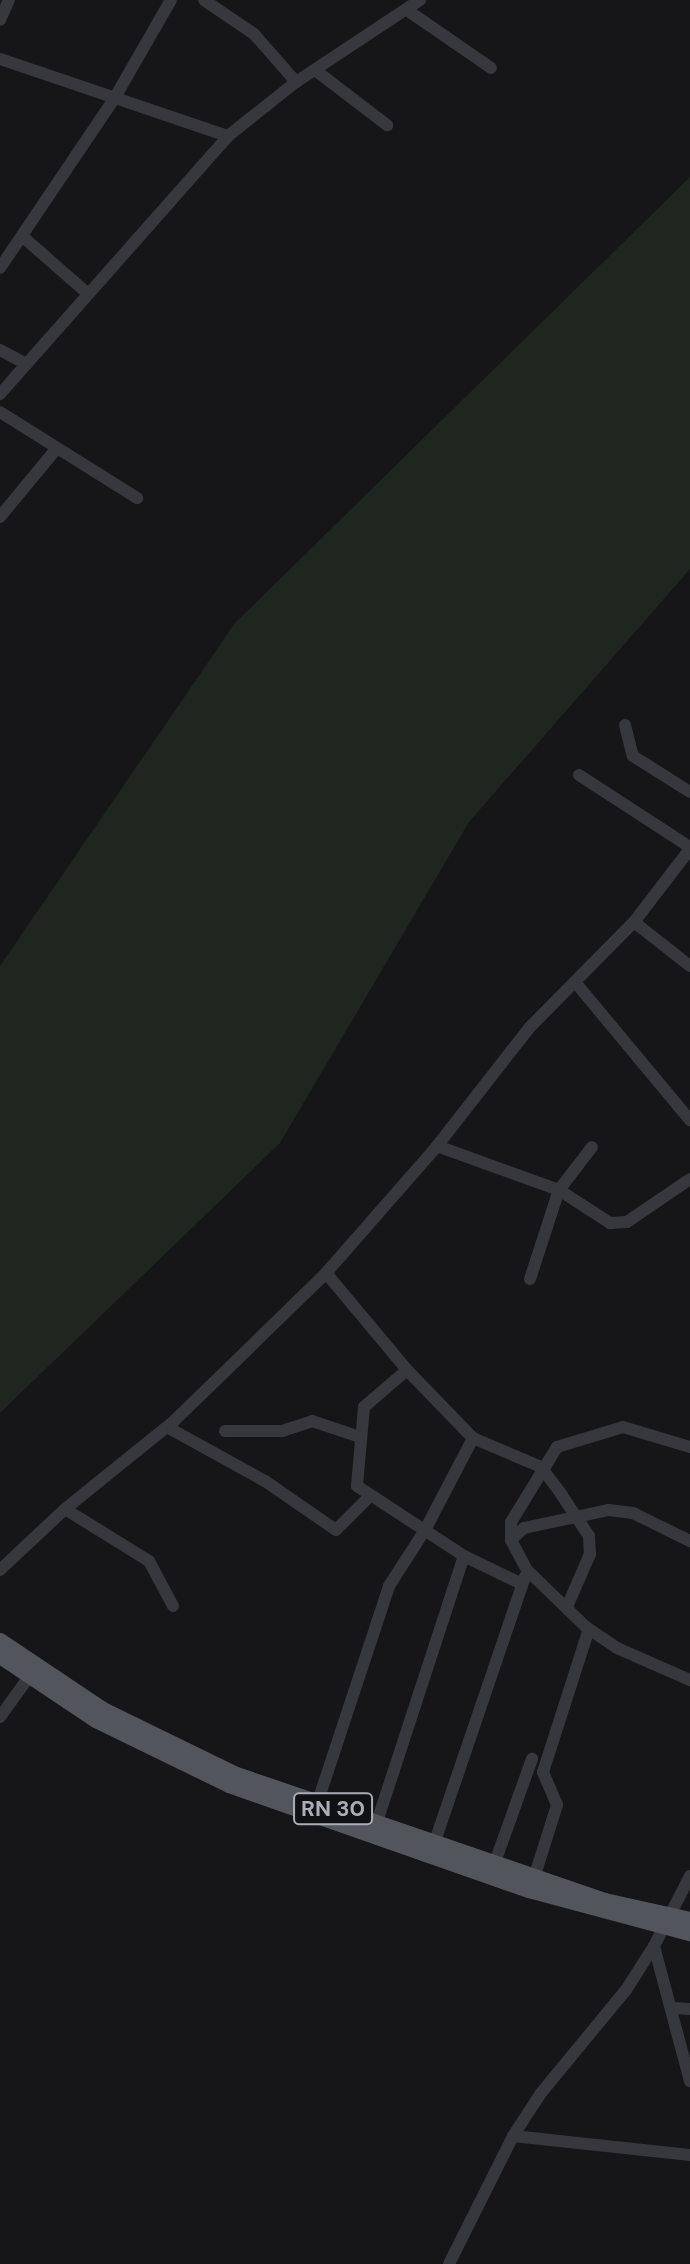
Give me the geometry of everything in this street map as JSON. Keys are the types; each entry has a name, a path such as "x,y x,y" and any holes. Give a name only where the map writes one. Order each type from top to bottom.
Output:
{"main road":[{"name":"RN 30","path":"0,1641 32,1673 96,1720 229,1785 529,1890 665,1922 690,1920"},
{"name":"RN 30","path":"0,1656 166,1743 317,1804 690,1933"}],"street":[{"path":"0,20 9,0"},
{"path":"0,268 114,99 171,0"},
{"path":"204,0 254,34 296,82"},
{"path":"0,394 228,136 296,82 420,0"},
{"path":"407,10 491,68"},
{"path":"0,59 228,136"},
{"path":"315,70 387,125"},
{"path":"22,236 88,294"},
{"path":"0,350 26,364"},
{"path":"0,412 137,498"},
{"path":"0,517 57,448"},
{"path":"625,725 633,756 690,792"},
{"path":"0,1570 65,1509 167,1427 326,1273 437,1146 530,1027 634,922 690,848 579,775"},
{"path":"634,922 690,966"},
{"path":"575,982 690,1120"},
{"path":"437,1146 559,1190 610,1223 620,1223 690,1179"},
{"path":"530,1279 559,1190 592,1147"},
{"path":"326,1273 407,1370 473,1438 541,1467 570,1515 589,1536 590,1554 567,1607"},
{"path":"407,1370 368,1399 360,1437 357,1486 368,1498 464,1556 522,1584"},
{"path":"225,1431 282,1431 312,1421 360,1437"},
{"path":"167,1427 265,1481 339,1531 368,1498"},
{"path":"690,1447 623,1427 557,1447 513,1512 511,1540 527,1570 589,1629 617,1648 690,1680"},
{"path":"317,1804 389,1586 425,1530 473,1438"},
{"path":"65,1509 149,1561 173,1606"},
{"path":"511,1540 524,1528 570,1515 633,1513 690,1541"},
{"path":"376,1825 464,1556"},
{"path":"434,1844 527,1570"},
{"path":"534,1878 557,1805 543,1772 589,1629"},
{"path":"0,1717 32,1673"},
{"path":"494,1865 532,1759"},
{"path":"449,2264 513,2136 541,2093 617,2003 654,1946 690,1876"},
{"path":"654,1946 690,2081"},
{"path":"673,2008 690,2009"},
{"path":"513,2136 690,2155"}],"shaded area":[{"path":"690,177 690,569 469,822 280,1143 0,1413 0,966 235,623"}]}
